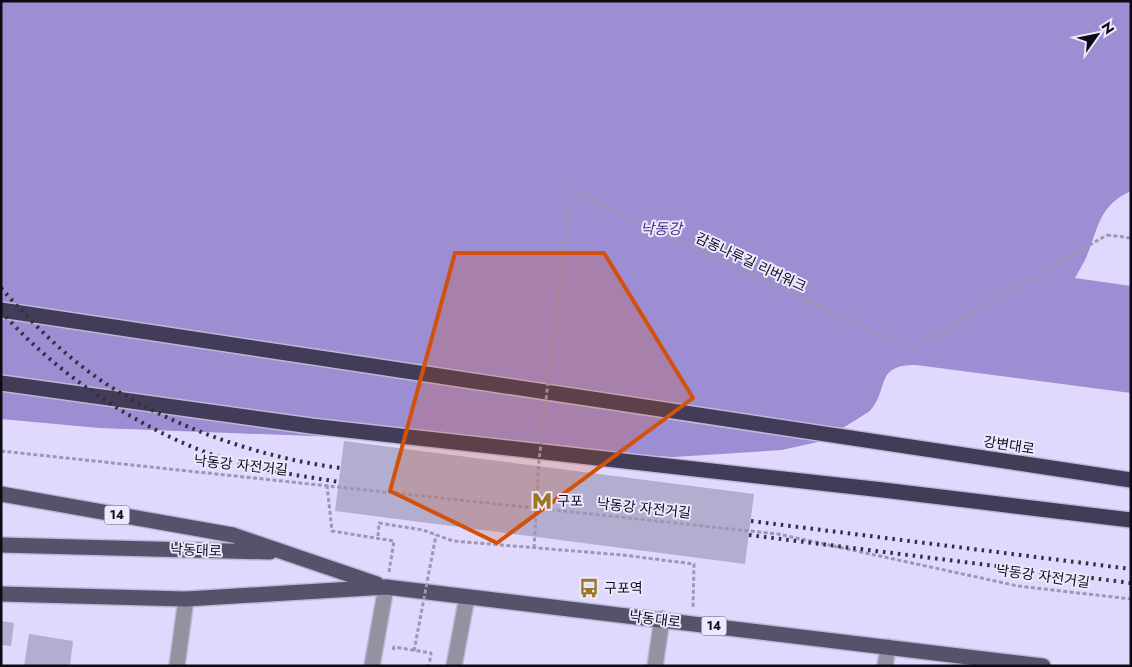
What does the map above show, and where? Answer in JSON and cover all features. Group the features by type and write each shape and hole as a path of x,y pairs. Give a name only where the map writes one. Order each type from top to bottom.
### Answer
{"highway":[{"name":"강변대로","path":"1,310 882,441 1131,480"},
{"path":"1,383 311,426 883,490 1131,520"}],"main road":[{"name":"14","path":"1,494 233,535 386,587"},
{"name":"낙동대로","path":"1,545 277,552 386,587"},
{"name":"낙동대로","path":"1,594 186,598 386,587 1043,666"}],"street":[{"path":"372,666 386,587"},
{"path":"454,666 467,597"},
{"path":"177,666 186,598"},
{"path":"654,666 662,620"},
{"path":"885,666 888,646"}],"path":[{"name":"감동나루길 리버워크","path":"534,548 539,461 570,190 911,349 1107,235 1131,238"},
{"name":"낙동강 자전거길","path":"1,451 778,534 1018,586 1131,599"},
{"path":"327,485 332,531 378,536 394,541 386,587"},
{"path":"378,536 379,523 423,530 453,541 694,564 693,623"},
{"path":"414,651 436,535"},
{"path":"394,647 431,653 429,666"}],"highlighted area":[{"path":"455,253 604,253 693,398 497,543 390,491"}],"water":[{"name":"낙동강","path":"1,1 1131,1 1131,191 1107,209 1075,278 1131,286 1131,393 916,365 903,366 888,373 880,394 870,411 822,441 782,450 674,457 424,445 338,437 99,428 1,419"}],"building":[{"path":"344,441 754,494 745,564 335,511"},
{"path":"1,621 14,623 11,646 1,645"},
{"path":"29,634 73,641 70,666 24,666"}],"railway":[{"path":"1,288 28,318 74,360 90,373 149,409 202,432 256,451 312,464 340,468"},
{"path":"1,311 49,358 77,380 106,401 168,436 200,450 244,465 339,482"},
{"path":"751,521 1131,569"},
{"path":"749,535 1131,583"}],"place":[{"name":"구포","path":"542,501"},
{"name":"구포역","path":"589,588"}]}
